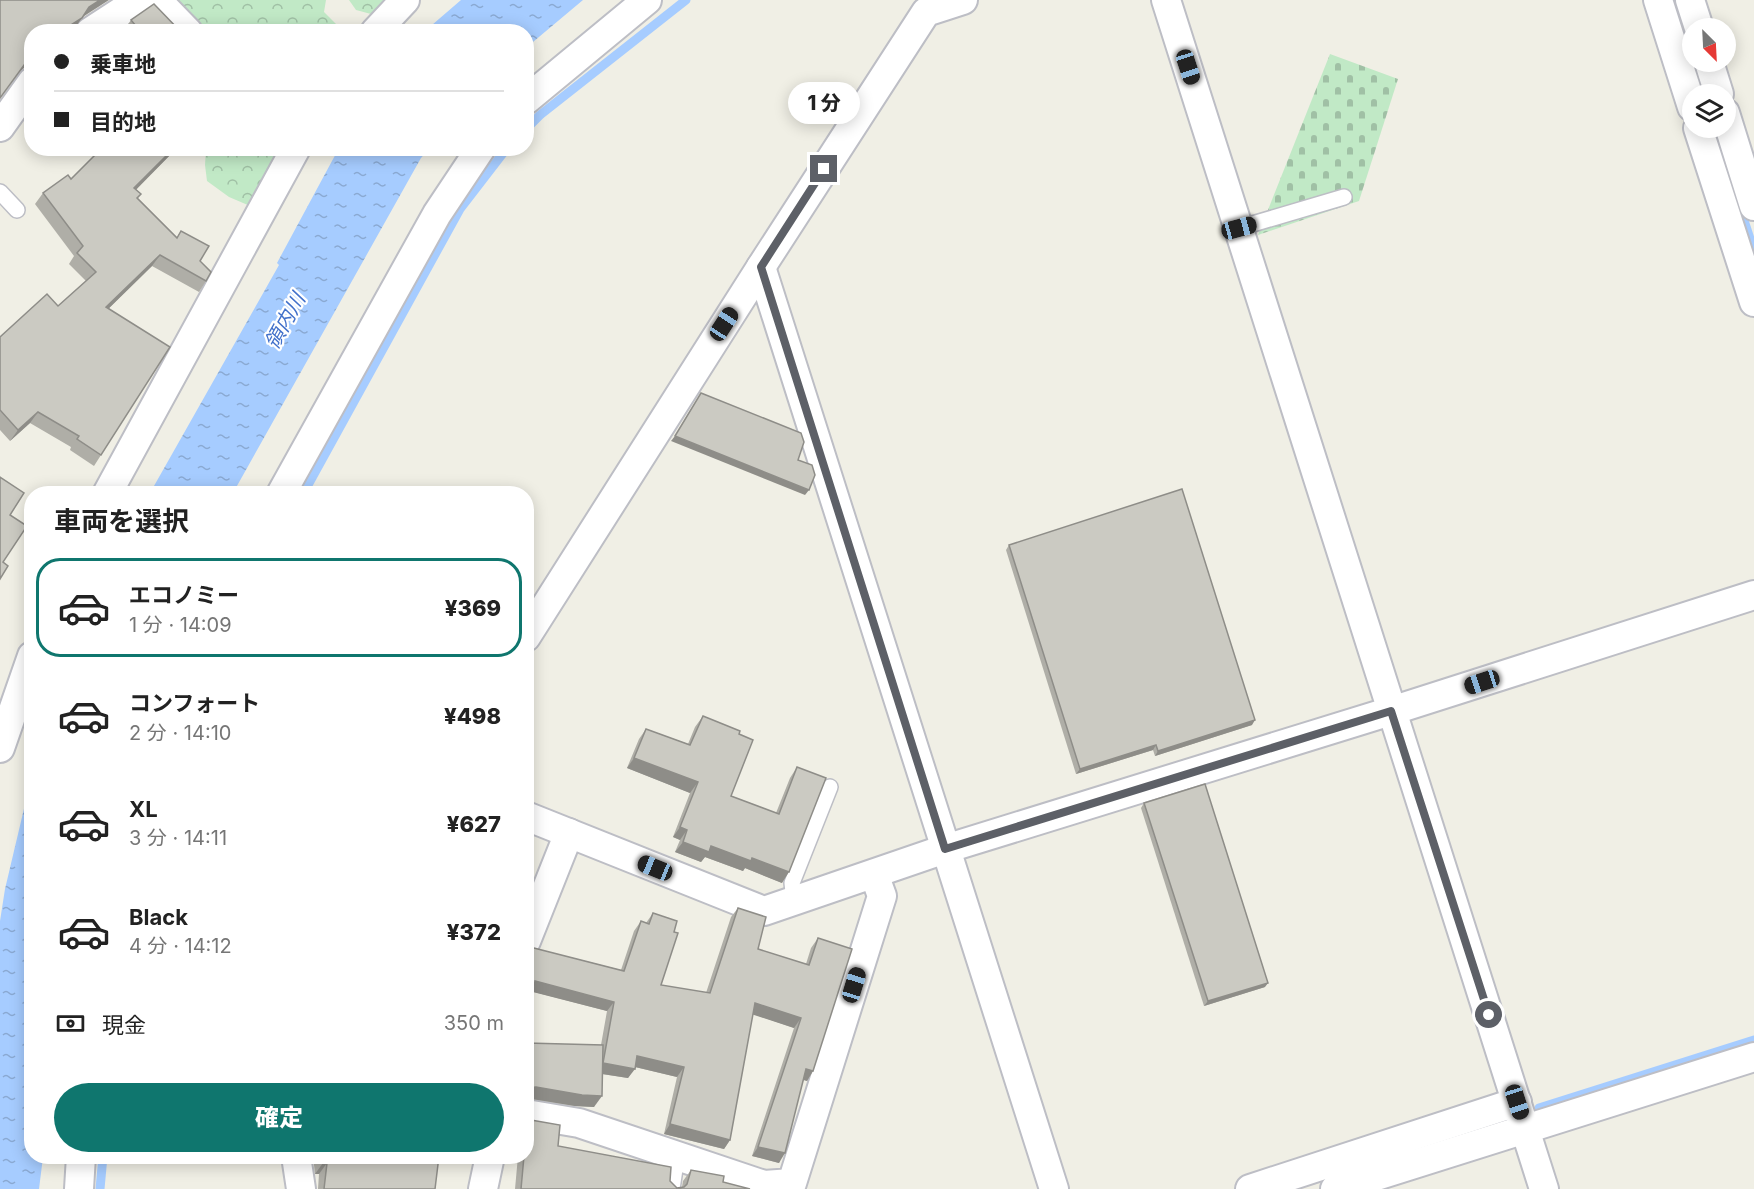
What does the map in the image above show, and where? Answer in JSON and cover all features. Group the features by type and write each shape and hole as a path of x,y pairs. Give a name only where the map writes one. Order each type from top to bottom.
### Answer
{"street":[{"path":"102,24 139,0"},
{"path":"157,0 180,24"},
{"path":"382,24 405,0"},
{"path":"534,93 647,0"},
{"path":"534,624 761,267 918,6 963,0"},
{"path":"1166,0 1544,1189"},
{"path":"1658,0 1685,84"},
{"path":"1690,0 1696,18"},
{"path":"0,128 24,94"},
{"path":"1701,138 1754,302"},
{"path":"1733,138 1754,206"},
{"path":"111,486 292,156"},
{"path":"285,486 437,214 476,156"},
{"path":"761,267 1054,1189"},
{"path":"534,819 764,911 945,849 1391,711 1754,595"},
{"path":"0,748 24,679"},
{"path":"534,921 569,833"},
{"path":"534,1115 579,1123 764,1187 792,1183 882,896 874,874"},
{"path":"1250,1189 1521,1116 1754,1057"},
{"path":"1335,1189 1521,1116"},
{"path":"79,1189 81,1164"},
{"path":"297,1164 301,1189"},
{"path":"483,1189 488,1164"}],"lane":[{"path":"0,192 17,210"},
{"path":"1239,228 1344,197"},
{"path":"794,901 792,883 830,787"},
{"path":"672,1189 677,1156"}],"green space":[{"path":"176,0 326,0 324,12 336,24 194,24 186,18"},
{"path":"349,0 388,0 371,14 356,10"},
{"path":"1330,54 1398,79 1359,201 1258,235"},
{"path":"206,156 284,156 257,209 229,197 207,181"}],"water":[{"path":"461,0 583,0 534,41 534,24 433,24"},
{"name":"領内川","path":"335,156 423,156 237,486 154,486 279,265 277,263"},
{"path":"24,809 24,1164 42,1164 39,1189 0,1189 0,921"}],"building":[{"path":"0,0 100,0 89,7 82,18 73,24 24,24 24,65 0,98"},
{"path":"154,4 173,24 134,24 131,20"},
{"path":"94,156 166,156 134,188 141,194 137,198 177,238 181,231 209,246 200,261 211,272 206,281 160,255 106,307 170,347 101,455 77,439 79,436 38,412 18,430 0,410 0,337 47,294 58,306 96,272 77,253 83,246 43,193 68,175 71,179"},
{"path":"701,393 801,433 804,442 798,460 812,465 815,475 809,490 675,436"},
{"path":"0,477 24,493 10,515 24,524 24,530 3,562 8,566 0,579"},
{"path":"1182,489 1255,720 1158,751 1156,745 1080,769 1009,545"},
{"path":"703,716 740,731 739,734 753,740 731,796 779,814 797,767 826,778 789,872 711,846 709,852 683,842 687,830 680,827 698,782 634,758 646,729 690,745"},
{"path":"1205,784 1268,983 1208,1001 1144,803"},
{"path":"738,908 766,917 758,949 809,965 818,938 852,949 813,1071 806,1069 785,1153 758,1147 801,1018 755,1003 730,1140 670,1124 684,1067 637,1056 635,1069 603,1063 614,1002 535,981 534,987 534,948 624,971 641,921 649,924 653,913 677,921 674,932 678,933 661,985 710,993"},
{"path":"534,1043 603,1045 602,1096 534,1087"},
{"path":"534,1121 560,1125 558,1146 671,1167 670,1181 677,1188 687,1184 691,1170 724,1176 723,1182 750,1189 521,1189 523,1164 534,1164"},
{"path":"327,1164 438,1164 435,1189 324,1189"}],"waterway":[{"path":"534,121 686,0"},
{"path":"1675,0 1682,23"},
{"path":"307,486 460,209 501,156"},
{"path":"1738,202 1754,251"},
{"path":"1539,1108 1754,1040"},
{"path":"100,1189 102,1164"}],"route":[{"path":"824,169 761,267 945,849 1391,711 1489,1015"}]}
